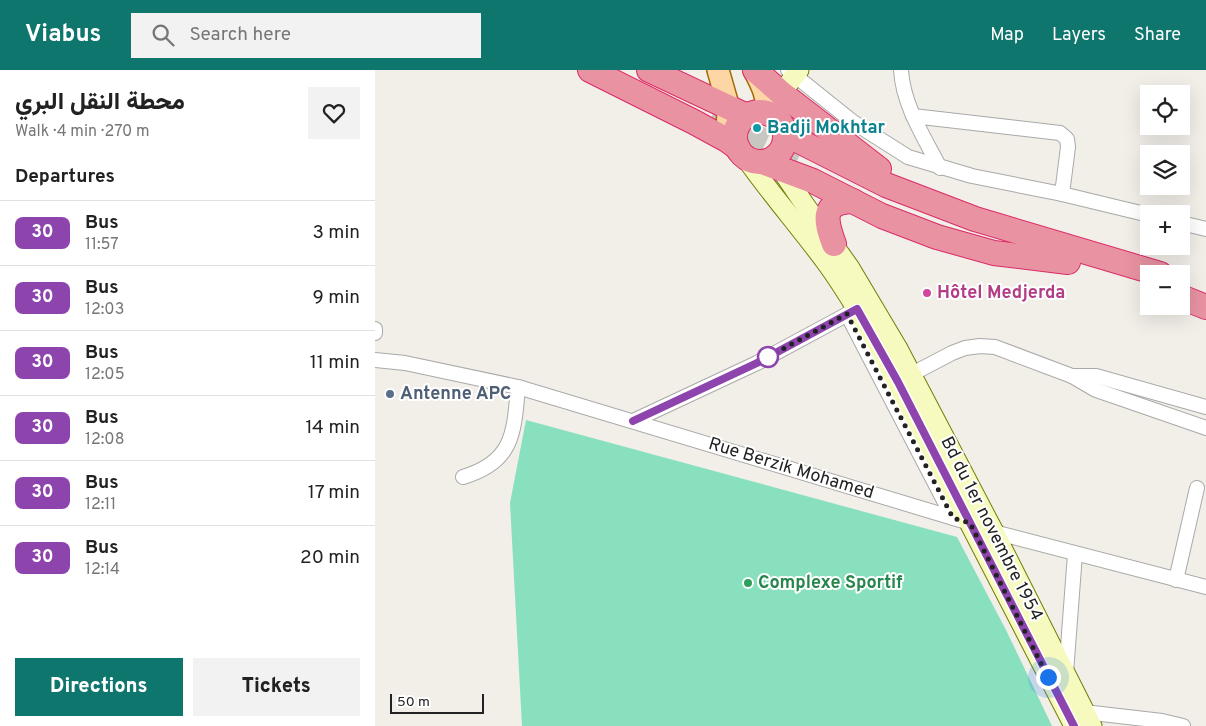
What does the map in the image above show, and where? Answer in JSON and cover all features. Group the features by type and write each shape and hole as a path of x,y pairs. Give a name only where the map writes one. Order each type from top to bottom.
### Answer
{"highway":[{"path":"590,70 754,155 882,216 937,237 994,253 1068,262"},
{"path":"618,70 753,118 784,143 781,151 754,155"},
{"path":"754,70 795,75 868,162 887,175 941,205"},
{"path":"659,71 886,185 975,219 1140,268"},
{"path":"753,118 739,124 735,136 754,155"},
{"path":"809,161 863,190 931,219 1140,283"},
{"path":"834,244 827,216 829,210 837,203 853,201"},
{"path":"1190,285 1206,291"},
{"path":"1190,301 1206,307"}],"main road":[{"path":"718,70 753,118 767,101 764,89 754,70"}],"street":[{"path":"901,70 906,98 913,116 940,168"},
{"path":"753,118 778,106 795,75 853,122 907,157 940,168 1140,213"},
{"path":"913,116 1060,133 1067,139 1068,147 1062,194"},
{"name":"Bd du 1er novembre 1954","path":"754,155 834,244 871,301 912,374 994,532 1065,674 1083,721"},
{"path":"754,155 766,187 826,262 852,312 898,382 961,521 1083,721 1162,721 1183,726"},
{"path":"1190,225 1206,229"},
{"path":"633,421 757,363 852,312"},
{"path":"912,374 965,348 980,346 1002,350 1072,376 1096,390 1206,428"},
{"name":"Rue Berzik Mohamed","path":"375,360 405,363 518,387 994,532 1206,587"},
{"path":"1072,376 1096,376 1206,407"},
{"path":"463,478 479,472 491,464 499,457 508,444 513,428 518,387"},
{"path":"1175,418 1179,400"},
{"path":"1176,580 1197,488"},
{"path":"1065,674 1075,554"}],"green space":[{"name":"Complexe Sportif","path":"526,420 957,537 1006,630 1052,726 522,726 510,503"}],"tunnel":[{"path":"712,116 808,161"}],"bus line":[{"name":"30","path":"633,421 757,363 857,309 898,382 1074,726"}],"place":[{"name":"Badji Mokhtar","path":"757,128"},
{"name":"Hôtel Medjerda","path":"927,293"},
{"name":"Antenne APC","path":"390,394"},
{"name":"Complexe Sportif","path":"748,583"}],"route":[{"path":"768,357 847,314 953,518 970,523 1048,677"}]}
